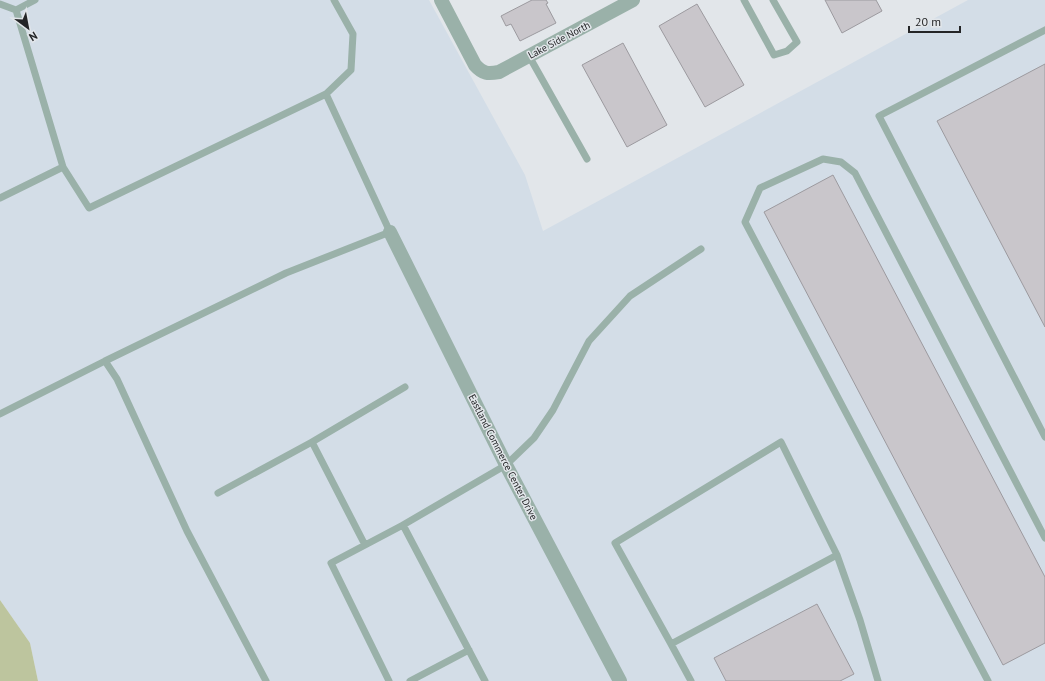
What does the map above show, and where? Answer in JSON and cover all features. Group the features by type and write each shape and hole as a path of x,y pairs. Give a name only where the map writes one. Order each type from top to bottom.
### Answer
{"street":[{"name":"Lake Side North","path":"441,0 475,65 484,73 492,74 499,72 633,0"},
{"name":"Eastland Commerce Center Drive","path":"390,232 506,465 620,681"}],"lane":[{"path":"0,4 16,10 34,0"},
{"path":"16,10 63,167 89,208 326,94 351,70 353,34 334,0"},
{"path":"744,0 774,55 787,51 797,42 773,0"},
{"path":"1045,30 879,116 1045,437"},
{"path":"529,56 586,159"},
{"path":"0,414 286,273 390,232 326,94"},
{"path":"988,681 745,222 760,188 822,159 841,162 855,173 1045,538"},
{"path":"0,198 63,167"},
{"path":"389,681 331,563 403,525 506,465 534,438 553,410 589,341 630,296 701,249"},
{"path":"105,361 117,379 187,531 266,681"},
{"path":"218,493 312,442 405,387"},
{"path":"312,442 365,545"},
{"path":"691,681 616,543 781,442 837,555 860,620 878,681"},
{"path":"403,525 485,681"},
{"path":"671,644 837,555"},
{"path":"410,681 469,650"}],"shaded area":[{"path":"0,0 429,0 525,175 543,231 968,0 1045,0 1045,681 38,681 30,643 0,600"}],"green space":[{"path":"0,600 30,643 38,681 0,681"}],"building":[{"path":"532,0 546,0 548,3 546,4 556,23 520,41 511,24 506,26 501,16"},
{"path":"825,0 876,0 882,11 842,33"},
{"path":"697,4 744,85 705,107 659,26"},
{"path":"623,43 667,125 627,147 582,65"},
{"path":"1045,64 1045,327 937,121"},
{"path":"833,175 1045,577 1045,643 1003,665 764,212"},
{"path":"817,604 854,674 840,681 726,681 714,658"}]}
